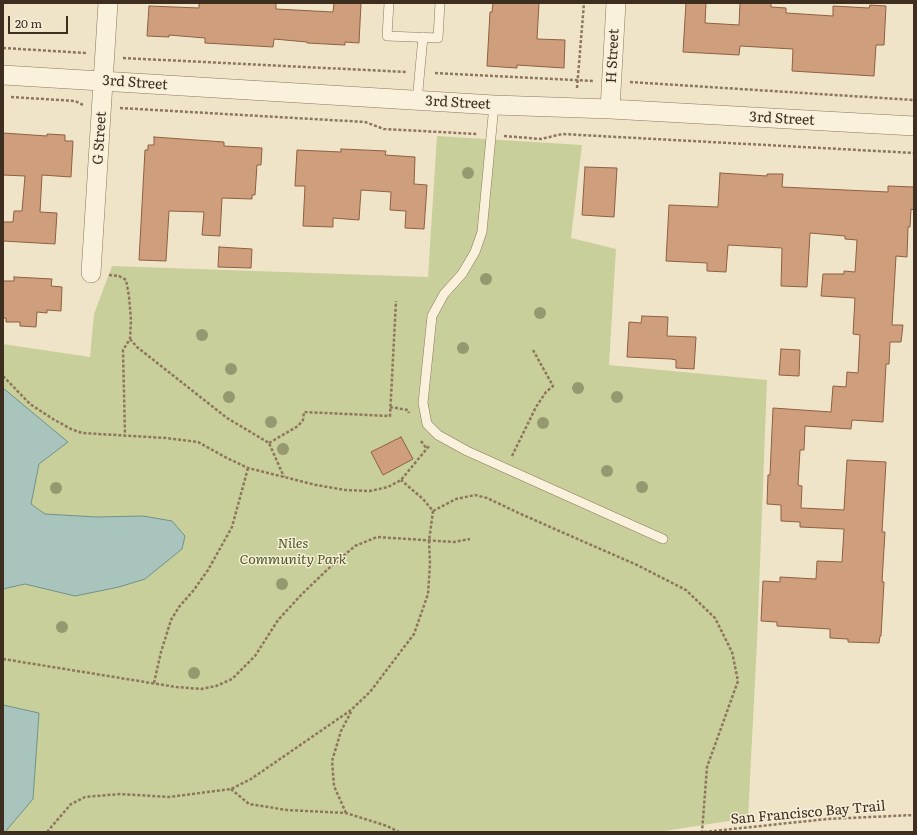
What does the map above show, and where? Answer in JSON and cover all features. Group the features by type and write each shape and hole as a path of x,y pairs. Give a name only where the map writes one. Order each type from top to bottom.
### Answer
{"street":[{"name":"G Street","path":"91,273 108,3"},
{"name":"H Street","path":"610,109 616,3"},
{"name":"3rd Street","path":"3,75 418,101 610,109 914,126"}],"lane":[{"path":"389,3 387,36 438,38 440,3"},
{"path":"418,101 423,37"},
{"path":"494,105 482,232 475,252 462,274 444,294 432,316 424,403 428,424 438,435 506,469 663,539"}],"path":[{"path":"574,134 584,3"},
{"path":"3,48 84,53 105,57 612,81 914,100"},
{"path":"11,97 75,101 82,105 102,107 365,122 384,129 541,139 562,134 574,134 914,153"},
{"path":"91,273 119,276 126,280 131,320 130,340 123,350 125,436"},
{"path":"269,443 298,426 302,420 304,412 390,416 396,301"},
{"path":"130,340 227,418 269,443 284,477"},
{"path":"506,469 536,407 546,392 553,386 532,350"},
{"path":"3,376 30,404 52,419 70,429 82,433 166,438 198,442 248,468 345,490 370,491 388,487 401,480 438,435"},
{"path":"154,683 161,652 171,620 179,607 208,570 232,527 248,468"},
{"path":"47,832 71,804 85,797 120,794 169,796 231,789 251,779 351,710 370,692 414,634 428,594 430,564 429,541 432,511 423,499 401,480"},
{"path":"432,511 456,499 475,494 487,498 637,565 686,590 715,618 732,652 738,681 707,767 703,832"},
{"path":"3,659 201,689 216,686 232,679 255,656 278,620 292,604 328,569 355,546 377,537 411,538 429,541 454,542 470,539"},
{"path":"346,813 334,786 332,761 341,731 351,710"},
{"path":"231,789 249,804 286,810 346,813 386,826 399,832"},
{"name":"San Francisco Bay Trail","path":"703,832 827,820 914,815"}],"green space":[{"name":"Niles Community Park","path":"437,136 582,145 571,238 616,249 609,365 767,380 757,642 748,818 658,832 3,832 3,344 90,357 94,314 112,266 428,277"}],"water":[{"path":"3,388 68,442 39,464 31,504 45,514 97,517 143,516 172,521 185,536 182,549 145,579 119,587 75,596 25,584 3,589"},
{"path":"3,705 39,713 33,799 5,832 3,832"}],"building":[{"path":"199,3 276,3 276,9 333,12 334,3 361,3 359,43 345,42 345,45 307,43 274,39 273,47 205,43 205,38 169,35 169,37 147,36 149,6 199,8"},
{"path":"493,3 539,3 537,39 565,40 564,68 517,65 517,68 487,66 490,12 492,12"},
{"path":"686,3 706,3 705,23 739,25 740,3 771,3 771,7 786,8 786,13 833,16 833,6 869,8 870,5 886,6 884,45 876,45 874,76 792,71 793,49 740,46 739,55 683,52"},
{"path":"3,133 47,136 47,134 65,135 65,141 73,141 71,177 42,175 40,212 57,213 55,244 3,241 3,222 13,222 14,211 22,211 25,176 3,175"},
{"path":"154,137 224,142 224,146 262,148 261,165 257,165 255,195 252,195 252,199 222,198 220,236 202,235 204,212 169,211 166,261 139,260 145,150 148,150 148,145 154,145"},
{"path":"341,149 386,151 385,155 415,157 414,184 427,185 424,229 405,228 406,211 390,210 391,192 361,190 359,220 333,218 333,227 303,226 305,186 295,186 297,150 341,152"},
{"path":"585,167 617,168 614,217 582,215"},
{"path":"720,173 767,176 767,174 783,174 782,187 888,192 888,186 914,187 914,210 911,209 910,227 908,227 907,257 896,256 892,325 903,325 901,342 890,342 889,364 886,364 883,422 852,420 851,429 805,426 804,450 800,450 798,485 802,486 801,508 844,510 847,460 886,462 882,532 885,532 882,582 884,582 881,636 879,643 848,642 848,639 830,638 830,629 777,626 777,622 761,621 763,581 780,582 780,577 816,579 817,561 842,562 844,529 800,527 800,522 781,521 781,505 767,504 768,475 770,475 773,408 831,412 833,386 846,387 847,372 858,373 860,335 853,334 855,298 821,296 823,274 844,274 844,271 855,272 857,240 845,239 845,236 810,233 807,287 781,286 782,248 728,245 726,272 707,271 707,263 666,261 669,205 718,207"},
{"path":"219,247 252,249 251,268 218,267"},
{"path":"14,277 52,279 51,286 62,287 61,311 47,310 47,313 37,312 36,327 20,326 20,322 6,322 6,318 3,318 3,281 14,281"},
{"path":"642,316 668,317 667,336 696,337 694,369 676,368 676,360 671,359 627,357 629,322 641,323"},
{"path":"781,349 800,350 799,376 779,375"},
{"path":"401,437 413,459 383,475 371,452"}]}
